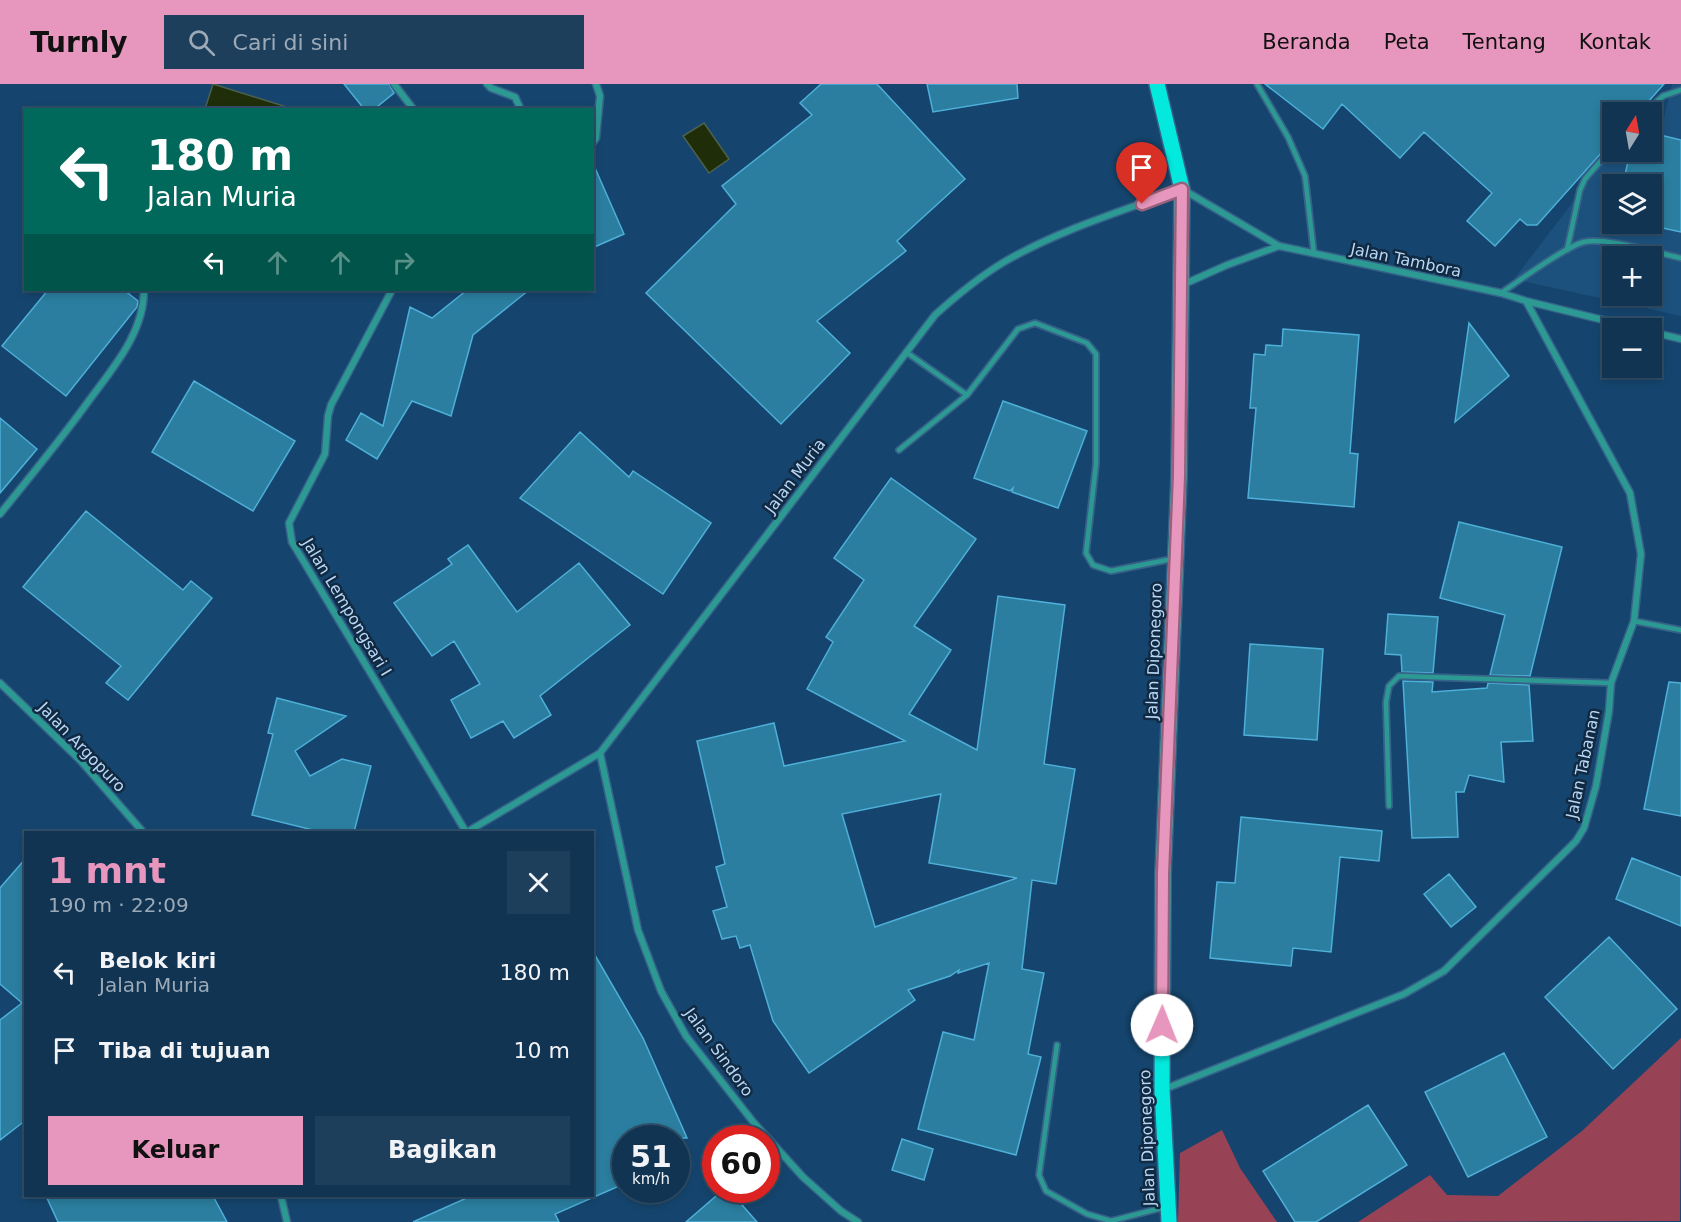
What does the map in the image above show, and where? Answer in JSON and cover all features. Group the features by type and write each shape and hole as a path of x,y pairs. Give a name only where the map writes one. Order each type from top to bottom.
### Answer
{"main road":[{"name":"Jalan Diponegoro","path":"1157,84 1182,189 1179,476 1163,874 1161,1090 1167,1217"}],"street":[{"path":"394,84 412,108"},
{"path":"487,84 491,88 515,97 520,108"},
{"path":"594,141 600,96 596,84"},
{"name":"Jalan Tambora","path":"1182,189 1279,246 1500,293 1602,320"},
{"name":"Jalan Muria","path":"469,831 600,753 934,315 965,288 1004,262 1063,233 1182,189"},
{"path":"1181,285 1279,246"},
{"path":"0,514 49,455 124,353 139,320 144,291"},
{"name":"Jalan Lempongsari I","path":"391,291 332,405 328,416 325,453 289,523 289,532 292,542 466,831"},
{"name":"Jalan Tabanan","path":"1161,1090 1404,994 1444,971 1576,841 1584,828 1596,786 1609,711 1611,683 1634,621 1641,554 1630,493 1526,301"},
{"path":"1662,334 1681,339"},
{"name":"Jalan Argopuro","path":"0,683 80,760 142,831"},
{"name":"Jalan Sindoro","path":"600,753 638,930 661,991 686,1036 754,1123 804,1177 841,1211 858,1222"},
{"path":"281,1197 287,1222"}],"lane":[{"path":"1257,84 1288,137 1305,176 1314,254"},
{"path":"1657,102 1664,96 1681,90"},
{"path":"1568,250 1580,190 1602,160"},
{"path":"1500,293 1583,242 1600,241 1681,258"},
{"path":"899,450 967,395 1018,329 1035,323 1087,343 1096,354 1096,455 1086,553 1093,565 1111,571 1175,558"},
{"path":"906,352 967,395"},
{"path":"1634,621 1681,630"},
{"path":"1389,806 1386,702 1389,686 1399,676 1611,683"},
{"path":"1056,1045 1039,1175 1046,1191 1087,1214 1111,1221 1167,1217"}],"shaded area":[{"path":"213,84 290,108 205,108"},
{"path":"1672,84 1681,84 1681,316 1636,306 1662,306 1662,246 1602,246 1602,298 1514,279 1604,162 1662,162 1662,126"},
{"path":"704,123 729,159 709,173 683,136"},
{"path":"1681,1038 1680,1221 1358,1222 1430,1175 1447,1195 1498,1196 1582,1131"},
{"path":"1222,1130 1240,1168 1277,1222 1178,1222 1180,1153"}],"building":[{"path":"344,84 389,84 394,93 375,108 363,108"},
{"path":"821,84 877,84 965,179 897,241 906,251 817,321 850,353 781,424 646,293 736,204 722,186 812,115 800,103"},
{"path":"927,84 1017,84 1018,98 933,112"},
{"path":"1265,84 1664,84 1648,102 1602,102 1602,152 1537,225 1527,225 1520,219 1495,246 1467,221 1492,193 1424,132 1400,158 1342,104 1323,129"},
{"path":"1662,135 1681,140 1681,232 1662,228 1662,174 1625,174 1628,162 1662,162"},
{"path":"594,166 624,234 594,247"},
{"path":"47,291 125,291 138,301 137,307 66,396 2,346"},
{"path":"466,291 528,291 473,335 451,416 412,401 377,459 346,440 361,413 383,426 410,307 432,318"},
{"path":"1469,323 1509,376 1455,422"},
{"path":"1283,329 1359,335 1350,453 1358,454 1354,507 1248,498 1256,408 1250,408 1254,354 1265,355 1266,345 1282,346"},
{"path":"194,381 295,441 253,511 152,452"},
{"path":"1003,401 1087,431 1058,508 1012,492 1013,488 1010,491 974,478"},
{"path":"0,418 37,449 0,493"},
{"path":"580,432 629,477 633,471 711,523 663,594 520,498"},
{"path":"891,478 976,539 914,626 951,650 909,714 977,750 998,596 1065,605 1044,764 1075,769 1056,884 1032,880 1022,969 1044,973 1028,1054 1041,1057 1016,1155 918,1129 943,1032 974,1040 989,963 958,973 959,970 950,976 908,990 915,1000 809,1073 773,1021 750,945 740,948 736,936 722,939 713,911 727,907 716,867 725,864 697,741 774,723 784,766 905,741 807,689 833,642 826,637 864,580 834,558","holes":["941,794 929,863 1017,878 875,927 842,814"]},
{"path":"86,511 183,590 191,581 212,598 128,700 106,683 121,666 23,587"},
{"path":"1459,522 1562,547 1530,676 1490,675 1505,615 1440,598"},
{"path":"468,545 517,612 579,563 630,625 540,696 551,715 514,738 503,721 471,738 451,700 480,684 454,641 432,656 394,603 452,564 448,559"},
{"path":"1388,614 1438,617 1433,673 1402,672 1401,655 1385,654"},
{"path":"1250,644 1323,649 1317,740 1244,735"},
{"path":"1403,681 1433,682 1432,692 1487,688 1488,683 1529,685 1533,741 1501,742 1504,782 1469,775 1464,792 1456,792 1458,837 1412,838"},
{"path":"1669,682 1681,683 1681,816 1644,809"},
{"path":"277,698 346,716 295,751 310,776 342,759 371,766 354,831 317,831 252,815 273,734 268,733"},
{"path":"1241,817 1382,831 1379,861 1340,857 1331,952 1293,948 1291,966 1210,958 1217,882 1235,883"},
{"path":"1632,858 1681,877 1681,926 1616,899"},
{"path":"24,860 24,1122 0,1140 0,1020 22,1003 0,984 0,888"},
{"path":"1449,874 1476,907 1451,927 1424,894"},
{"path":"1609,937 1677,1009 1613,1069 1545,997"},
{"path":"594,953 643,1038 681,1125 612,1125 612,1189 594,1197"},
{"path":"1504,1053 1547,1137 1468,1177 1425,1092"},
{"path":"1368,1105 1407,1165 1316,1222 1295,1222 1263,1171"},
{"path":"902,1139 933,1149 924,1180 892,1170"},
{"path":"46,1197 214,1197 227,1222 58,1222"},
{"path":"469,1197 594,1197 555,1214 559,1222 413,1222"},
{"path":"708,1203 740,1203 757,1222 686,1222"}],"route":[{"path":"1142,204 1182,189 1179,476 1163,874 1162,1025"}]}
